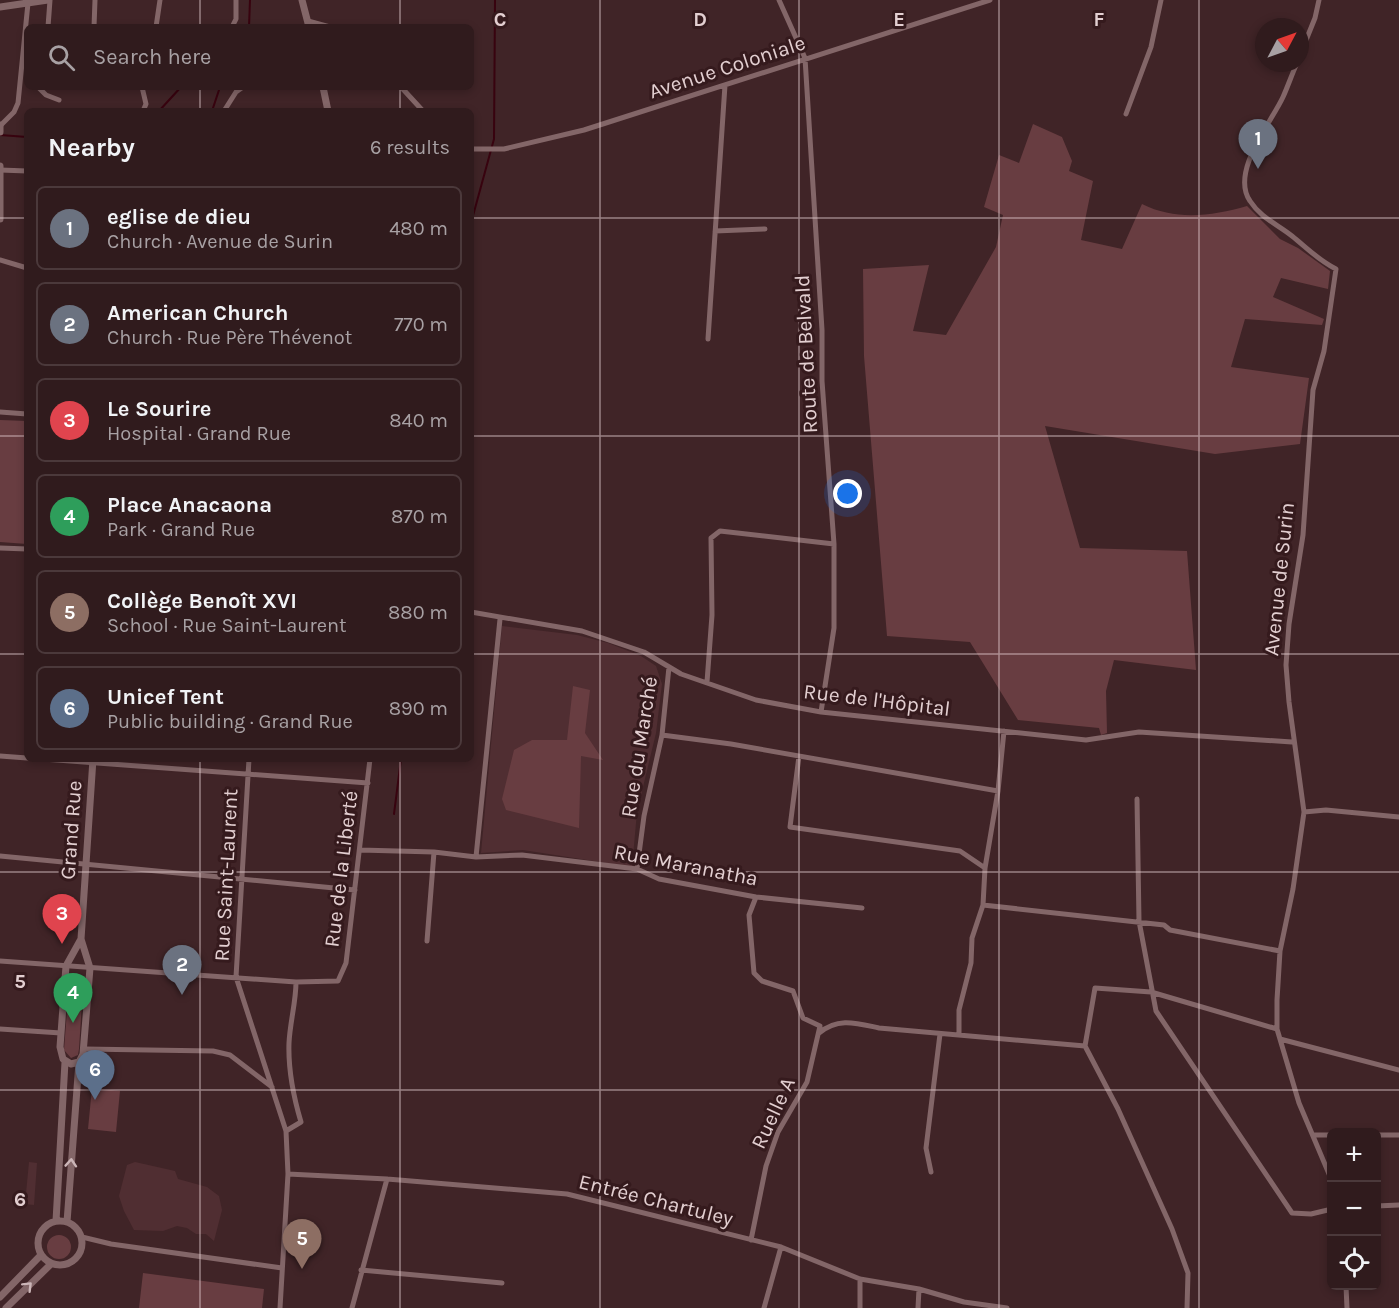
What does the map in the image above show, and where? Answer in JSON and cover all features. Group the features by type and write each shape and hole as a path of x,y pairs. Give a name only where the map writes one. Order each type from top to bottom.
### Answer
{"street":[{"path":"0,7 49,0 48,24"},
{"path":"94,24 95,0"},
{"path":"156,24 160,0"},
{"path":"234,24 236,20 236,0"},
{"path":"302,0 308,24"},
{"name":"Route de Belvald","path":"779,0 805,58 822,330 822,381 834,544 834,628 821,712"},
{"name":"Avenue Coloniale","path":"474,149 504,149 584,130 990,0"},
{"path":"1126,114 1151,47 1161,0"},
{"path":"1309,34 1316,18 1319,0"},
{"path":"26,24 28,3"},
{"path":"0,132 0,125 14,112 18,103 24,43"},
{"name":"Avenue de Surin","path":"1293,72 1282,99 1262,131 1244,182 1249,200 1265,218 1293,236 1319,261 1336,269 1324,351 1313,390 1303,535 1289,624 1286,665 1292,742 1304,812 1293,889 1280,951 1277,1029 1299,1102 1327,1170"},
{"path":"708,339 724,85"},
{"path":"42,90 46,95 59,100"},
{"path":"143,90 146,104 144,108"},
{"path":"226,108 239,90"},
{"path":"324,90 327,108"},
{"path":"404,90 420,108"},
{"path":"0,219 1,168 24,171"},
{"path":"715,231 765,230"},
{"path":"0,260 24,267"},
{"path":"0,412 24,414"},
{"path":"707,682 712,615 711,538 720,531 834,544"},
{"path":"0,548 24,549"},
{"name":"Rue de l'Hôpital","path":"474,613 500,619 582,631 644,652 681,674 756,700 821,712 1086,740 1139,732 1292,742"},
{"path":"476,857 500,619"},
{"name":"Rue du Marché","path":"637,869 644,816 662,735 669,667"},
{"path":"959,1034 959,1010 971,963 972,938 983,905 985,868 998,791 1004,731"},
{"path":"662,735 799,756 998,791"},
{"path":"0,756 24,758"},
{"path":"799,756 790,827 960,851 985,868"},
{"name":"Grand Rue","path":"67,1222 79,1062 84,1049 90,968 81,939 93,762"},
{"path":"106,762 368,783"},
{"name":"Rue Saint-Laurent","path":"249,762 236,976 286,1131 288,1174 280,1308"},
{"name":"Rue de la Liberté","path":"296,981 338,981 346,963 370,762"},
{"path":"1137,799 1139,921 1156,1011 1292,1213 1311,1214 1327,1210"},
{"path":"1304,812 1336,811 1399,817"},
{"name":"Rue Maranatha","path":"360,850 434,852 476,857 522,855 637,869 659,879 756,897 862,908"},
{"path":"427,941 434,852"},
{"path":"0,856 355,890"},
{"path":"756,897 749,915 754,973 762,981 793,991 803,1018 820,1026 819,1034"},
{"path":"983,905 1139,921 1164,925 1170,930 1280,951"},
{"name":"Grand Rue","path":"56,1221 65,1062 61,1053 61,1033 66,966 81,939"},
{"path":"0,961 296,981 296,1006 289,1041 290,1083 301,1122 286,1131"},
{"path":"1187,1308 1188,1273 1172,1229 1118,1110 1085,1046 1095,988 1151,992 1277,1029"},
{"path":"819,1034 830,1024 851,1022 940,1034 1085,1046"},
{"path":"0,1029 61,1033"},
{"name":"Ruelle A","path":"751,1240 766,1166 778,1132 807,1082 819,1034"},
{"path":"931,1172 926,1148 940,1034"},
{"path":"1280,1039 1399,1070"},
{"path":"84,1049 213,1051 230,1055 272,1088"},
{"path":"65,1062 73,1064 79,1062"},
{"path":"1312,1136 1327,1136"},
{"path":"1381,1136 1399,1136"},
{"name":"Entrée Chartuley","path":"288,1174 387,1179 567,1194 781,1247 860,1279 919,1289 964,1302 1006,1308"},
{"path":"352,1308 387,1179"},
{"path":"1381,1206 1399,1205"},
{"path":"67,1222 74,1225 82,1237 80,1254 75,1260 59,1266 51,1264 41,1255 39,1234 49,1223 67,1222"},
{"path":"82,1237 111,1244 282,1268"},
{"path":"764,1308 781,1247"},
{"path":"0,1297 41,1255"},
{"path":"6,1308 51,1264"},
{"path":"361,1270 502,1283"},
{"path":"860,1279 860,1308"},
{"path":"918,1308 919,1289"},
{"path":"1346,1290 1347,1308"}],"shaded area":[{"path":"1033,124 1062,137 1072,161 1069,171 1093,181 1081,240 1122,249 1142,204 1181,215 1207,214 1247,206 1280,239 1298,248 1330,271 1328,289 1281,278 1273,297 1324,319 1322,325 1245,319 1231,367 1309,378 1300,444 1215,454 1045,426 1080,548 1187,551 1196,670 1114,660 1106,691 1107,733 1101,735 1099,728 1018,720 970,642 887,636 864,356 863,269 929,265 913,331 946,335 996,247 1003,215 984,207 999,155 1019,163"},
{"path":"0,420 24,421 24,544 0,542"},
{"path":"502,626 577,635 608,643 641,656 656,666 662,684 656,733 637,812 632,867 523,850 481,853"},
{"path":"573,686 590,690 585,733 603,760 581,756 579,828 506,810 502,799 514,750 532,740 567,740"},
{"path":"73,981 83,987 78,1055 71,1058 64,1050 69,985"},
{"path":"92,1088 120,1091 116,1132 88,1129"},
{"path":"29,1162 37,1163 34,1205 25,1204"},
{"path":"135,1162 175,1171 178,1179 207,1187 219,1196 222,1210 214,1241 206,1234 196,1234 187,1228 177,1226 163,1231 134,1230 119,1196 127,1165"},
{"path":"59,1235 67,1239 71,1247 67,1255 59,1259 51,1255 47,1247 51,1239"},
{"path":"143,1273 264,1289 262,1308 139,1308"}],"waterway":[{"path":"249,24 250,0"},
{"path":"474,212 494,139 495,0"},
{"path":"162,108 178,90"},
{"path":"213,108 219,90"},
{"path":"0,135 24,137"},
{"path":"394,814 401,762"}],"place":[{"name":"eglise de dieu","path":"1258,169"},
{"name":"Le Sourire","path":"62,944"},
{"name":"American Church","path":"182,995"},
{"name":"Place Anacaona","path":"73,1023"},
{"name":"Unicef Tent","path":"95,1100"},
{"name":"Collège Benoît XVI","path":"302,1269"}]}
